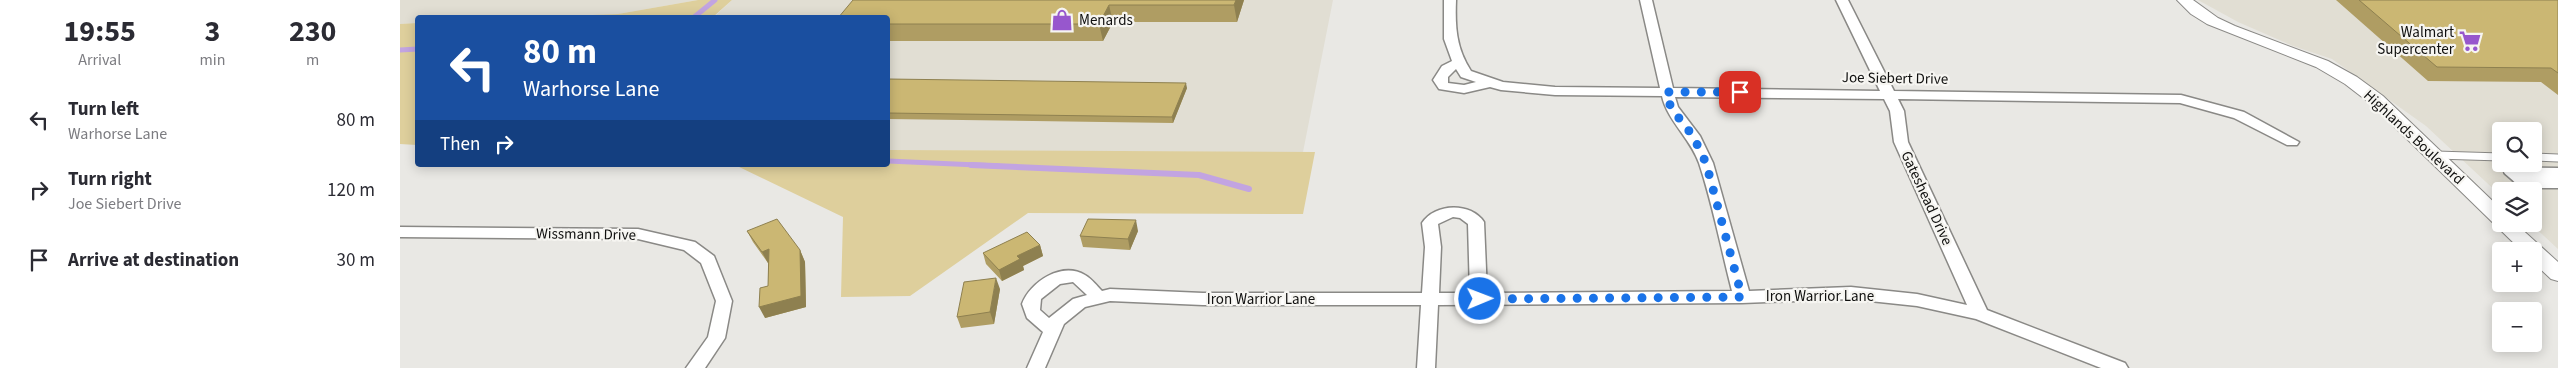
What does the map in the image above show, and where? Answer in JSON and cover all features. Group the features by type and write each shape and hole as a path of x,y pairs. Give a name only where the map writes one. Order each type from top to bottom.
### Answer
{"street":[{"path":"1450,0 1449,37 1453,54 1458,62"},
{"path":"1646,0 1671,108 1693,136 1706,163 1742,297"},
{"name":"Gateshead Drive","path":"1842,0 1897,111 1901,142 1980,314"},
{"name":"Highlands Boulevard","path":"2184,0 2190,7 2220,24 2324,65 2354,82 2376,100 2492,211"},
{"name":"Joe Siebert Drive","path":"1489,83 1464,89 1444,86 1440,80 1442,74 1452,64 1458,62 1466,74 1489,83 1528,90 2180,99 2239,115 2292,142"},
{"path":"1426,368 1433,247 1430,223 1434,218 1448,212 1466,214 1476,222 1480,299"},
{"name":"Wissmann Drive","path":"400,232 638,234 689,246 708,260 724,301 716,338 695,368"},
{"path":"2513,232 2558,274"},
{"path":"1036,368 1057,320 1068,310 1096,297 1078,278 1065,276 1049,282 1038,292 1031,303 1032,312 1052,330"},
{"name":"Iron Warrior Lane","path":"1096,297 1110,295 1204,299 1480,299 1742,297 1851,293 1917,300 1980,314 2120,368"}],"lane":[{"path":"2434,155 2492,156"},
{"path":"2542,157 2558,158"},
{"path":"2520,182 2508,172 2558,172"},
{"path":"2515,177 2558,177"},
{"path":"2542,184 2558,184"}],"shaded area":[{"path":"400,0 698,0 618,14 415,15 415,23 400,24"},
{"path":"698,0 732,0 715,15 592,15 618,14"},
{"path":"732,0 1333,0 1303,152 890,150 890,15 716,15"},
{"path":"2198,0 2558,0 2558,249 2540,232 2542,232 2542,182 2492,182 2492,188 2426,126 2332,59 2293,46 2238,22"},
{"path":"415,23 415,145 400,144 400,24"},
{"path":"890,150 1315,152 1303,214 1028,213 910,296 841,297 843,217 739,167 890,167"}],"building":[{"path":"853,0 1236,0 1234,5 1109,5 1099,24 890,24 890,15 840,15"},
{"name":"Walmart Supercenter","path":"2359,0 2558,0 2558,73 2551,68 2437,67"},
{"path":"890,79 1186,83 1172,117 890,113"},
{"path":"777,219 800,250 801,296 759,307 760,288 768,286 769,249 762,252 747,231"},
{"path":"1088,219 1136,220 1128,239 1080,236"},
{"path":"1027,232 1040,245 1017,256 1020,259 999,270 983,253"},
{"path":"996,278 990,312 957,317 964,282"}],"waterway":[{"path":"697,15 715,0"},
{"path":"400,50 415,49"},
{"path":"890,161 999,166"},
{"path":"971,165 1199,175 1249,189"}],"place":[{"name":"Menards","path":"1062,20"},
{"name":"Walmart Supercenter","path":"2470,41"}],"route":[{"path":"1480,299 1742,297 1706,163 1693,136 1671,108 1666,92 1740,92"}]}
